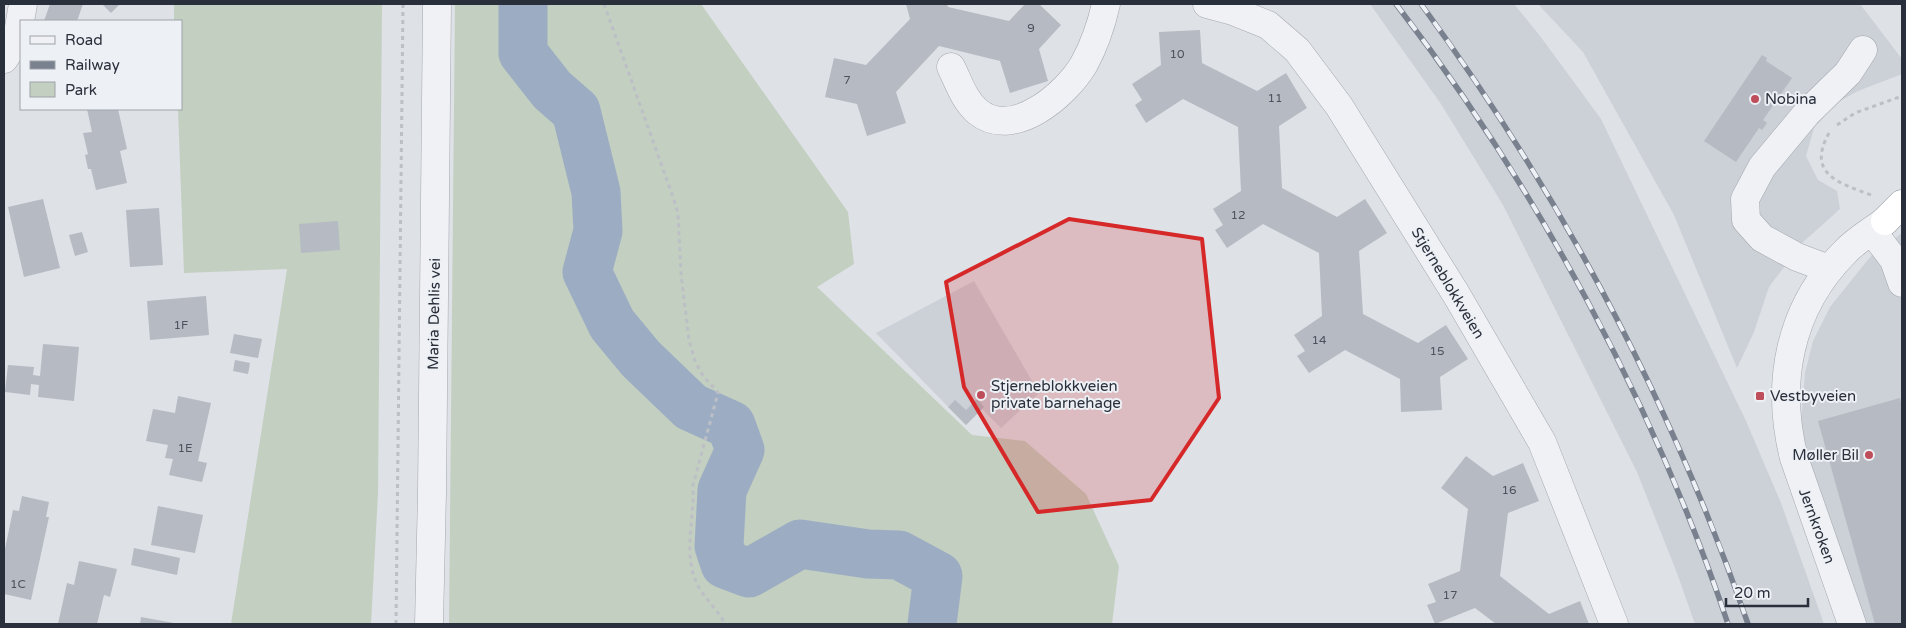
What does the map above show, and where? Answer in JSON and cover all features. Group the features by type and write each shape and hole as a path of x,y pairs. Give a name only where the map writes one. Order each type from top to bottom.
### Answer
{"street":[{"path":"20,20 23,4"},
{"name":"Maria Dehlis vei","path":"430,624 437,4"},
{"path":"951,67 966,100 979,113 1002,122 1025,117 1056,98 1082,66 1101,29 1106,4"},
{"name":"Stjerneblokkveien","path":"1207,4 1233,11 1268,25 1297,50 1339,106 1456,294 1542,442 1614,624"},
{"path":"4,59 17,39 20,22"},
{"path":"1829,270 1797,257 1762,238 1746,220 1745,198 1762,167 1807,113 1848,73 1862,50"},
{"path":"1888,214 1900,267"},
{"name":"Jernkroken","path":"1852,624 1802,485 1787,431 1786,381 1789,359 1796,333 1805,308 1817,285 1846,250 1888,214"}],"path":[{"path":"396,624 403,4"},
{"path":"604,4 678,214 685,311 689,340 695,362 702,374 718,393 693,485 694,498 690,552 698,585 720,613 725,624"},
{"path":"1888,214 1834,180 1822,164 1820,156 1823,144 1830,132 1855,113 1902,96"}],"highlighted area":[{"path":"1069,219 1202,239 1219,398 1151,500 1038,512 964,387 946,282"}],"shaded area":[{"path":"1370,4 1514,4 1601,119 1746,421 1781,503 1824,624 1695,624 1637,472 1503,205 1441,104"},
{"path":"1538,4 1860,4 1902,59 1902,74 1858,91 1836,103 1814,128 1806,156 1818,180 1837,191 1840,209 1802,243 1769,287 1754,332 1737,368 1674,215 1583,52"},
{"path":"1902,233 1902,624 1860,624 1806,454 1801,422 1805,373 1813,341 1830,307 1871,256"},
{"path":"974,281 1039,393 1001,428 982,409 966,425 876,333"}],"green space":[{"path":"174,4 382,4 378,493 371,624 231,624 287,269 184,273 178,110 182,110 182,20 174,20"},
{"path":"455,4 701,4 848,212 854,264 817,287 972,435 1025,441 1086,494 1119,566 1112,624 449,624"}],"building":[{"path":"50,4 83,4 77,20 44,20"},
{"path":"102,4 120,4 111,13"},
{"path":"906,4 947,4 948,7 1009,21 1025,4 1039,4 1061,25 1039,49 1048,81 1010,93 1000,61 939,46 896,92 906,123 867,136 857,104 825,97 834,58 866,65 910,19"},
{"path":"1200,30 1202,63 1257,91 1286,73 1307,108 1279,126 1282,188 1337,217 1365,199 1387,233 1359,251 1363,314 1418,343 1446,325 1468,359 1440,377 1442,410 1401,412 1400,379 1345,350 1309,373 1297,356 1305,351 1294,335 1322,316 1319,253 1263,224 1227,248 1215,230 1223,225 1213,209 1241,191 1238,127 1183,99 1146,123 1135,105 1142,100 1132,84 1161,65 1159,32"},
{"name":"Nobina","path":"1762,55 1767,58 1766,61 1792,78 1763,120 1767,123 1762,130 1759,128 1736,162 1704,141"},
{"path":"87,110 118,110 127,149 120,151 127,183 96,190 91,169 88,169 85,155 88,154 83,133 92,132"},
{"path":"43,199 60,268 24,277 8,207"},
{"path":"159,208 163,265 130,267 126,210"},
{"path":"338,221 340,250 301,253 299,224"},
{"path":"82,232 88,252 75,256 69,235"},
{"path":"206,296 209,335 150,340 147,301"},
{"path":"234,334 262,339 258,358 230,353"},
{"path":"43,344 79,347 74,401 38,397 39,385 31,384 30,395 5,392 8,365 34,367 33,375 40,376"},
{"path":"235,360 250,363 248,374 233,371"},
{"path":"178,396 211,403 198,461 207,463 202,482 169,475 173,459 165,458 168,445 146,441 153,409 175,413"},
{"path":"1900,398 1902,408 1902,624 1875,624 1818,421"},
{"path":"977,399 984,407 966,425 948,407 955,400 966,410"},
{"path":"1466,456 1493,476 1523,463 1539,501 1508,513 1500,576 1549,614 1580,601 1589,624 1496,624 1475,608 1435,624 1427,605 1436,602 1428,584 1460,571 1468,509 1441,488"},
{"path":"22,496 49,502 46,517 49,517 31,600 4,594 4,554 13,510 19,511"},
{"path":"158,506 203,515 195,553 151,545"},
{"path":"134,548 180,558 177,575 131,565"},
{"path":"79,561 117,569 110,597 104,595 97,624 58,624 67,583 74,585"},
{"path":"141,617 174,623 174,624 140,624"}],"waterway":[{"path":"523,4 523,53 552,90 576,111 596,192 598,231 587,272 612,324 641,359 691,407 731,425 740,450 722,490 719,546 725,564 749,573 800,544 868,554 899,555 938,576 932,624"}],"railway":[{"path":"1396,4 1497,147 1587,300 1628,380 1665,461 1699,542 1728,624"},
{"path":"1421,4 1472,76 1520,150 1608,302 1684,460 1718,541 1748,624"}],"place":[{"name":"Nobina","path":"1755,99"},
{"name":"Stjerneblokkveien private barnehage","path":"981,395"},
{"name":"Vestbyveien","path":"1760,396"},
{"name":"Møller Bil","path":"1869,455"}]}
